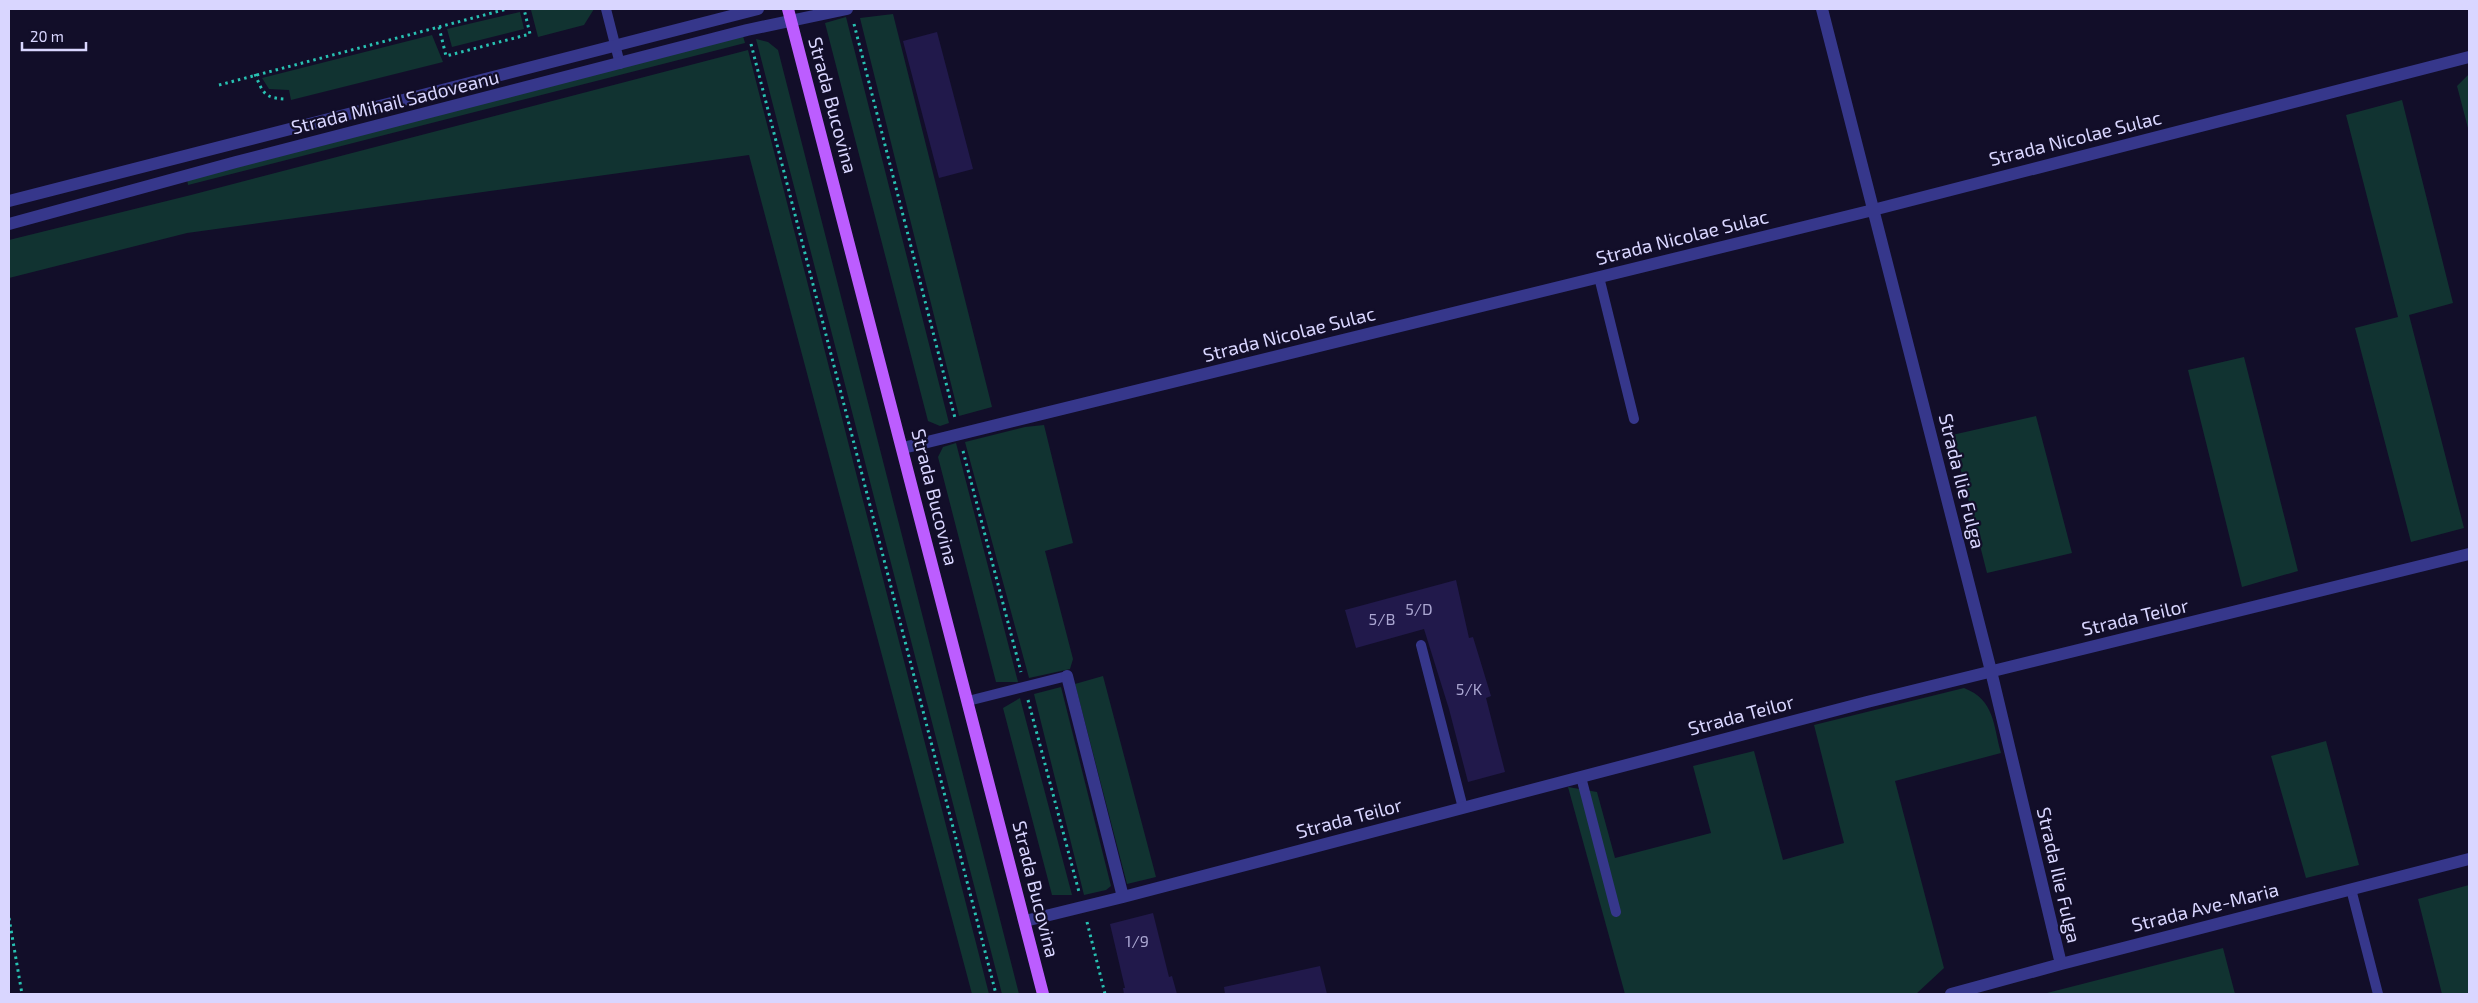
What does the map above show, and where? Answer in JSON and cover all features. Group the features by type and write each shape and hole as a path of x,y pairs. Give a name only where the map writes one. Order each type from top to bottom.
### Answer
{"main road":[{"name":"Strada Bucovina","path":"790,14 1043,994"}],"street":[{"name":"Strada Mihail Sadoveanu","path":"9,200 758,9"},
{"name":"Strada Ilie Fulga","path":"1822,9 1991,671 2060,964"},
{"name":"Strada Mihail Sadoveanu","path":"9,224 236,162 620,64 790,14 850,14"},
{"name":"Strada Nicolae Sulac","path":"903,448 1873,210 2469,57"},
{"name":"Strada Teilor","path":"1025,921 1991,671 2469,554"},
{"path":"1067,676 1123,897"},
{"name":"Strada Ave-Maria","path":"1951,994 2060,964 2469,859"}],"lane":[{"path":"606,9 620,64"},
{"path":"1599,277 1634,419"},
{"path":"1422,645 1462,808"},
{"path":"968,701 1067,676"},
{"path":"1581,777 1616,912"},
{"path":"2351,889 2378,994"}],"path":[{"path":"219,85 507,9"},
{"path":"438,27 446,56 530,34 524,9"},
{"path":"850,14 1105,994"},
{"path":"750,40 996,994"},
{"path":"256,74 263,92 271,98 285,99"},
{"path":"9,918 22,994"}],"green space":[{"path":"594,9 584,25 538,37 531,10"},
{"path":"520,12 524,29 452,47 447,29"},
{"path":"893,14 992,407 959,416 860,18"},
{"path":"846,17 949,423 940,426 928,421 825,23"},
{"path":"432,35 443,62 291,100 289,90 269,89 262,78"},
{"path":"743,36 745,43 188,185 187,178"},
{"path":"756,39 768,42 778,50 1019,994 1002,994"},
{"path":"748,50 989,994 972,994 749,155 187,233 9,278 9,240 191,195"},
{"path":"2469,74 2469,132 2457,86"},
{"path":"2402,100 2453,303 2409,315 2464,528 2411,542 2355,328 2398,317 2346,115"},
{"path":"2244,357 2298,571 2242,587 2188,370"},
{"path":"2036,416 2072,553 1987,573 1952,435"},
{"path":"1044,425 1073,543 1045,551 1073,659 1070,669 1029,678 965,442 1025,427"},
{"path":"956,443 1018,682 996,682 938,457 943,447"},
{"path":"1103,676 1156,877 1127,884 1075,684"},
{"path":"1061,687 1111,886 1106,890 1084,895 1034,694"},
{"path":"1964,688 1982,699 1987,706 1994,723 2001,753 1895,781 1944,968 1916,994 1625,994 1568,787 1597,792 1615,858 1711,833 1693,766 1754,751 1783,860 1844,843 1814,725"},
{"path":"1020,698 1072,895 1052,895 1003,708"},
{"path":"2326,741 2359,865 2306,878 2271,756"},
{"path":"2469,885 2469,994 2442,994 2418,899"},
{"path":"2223,948 2235,994 2043,994"}],"building":[{"path":"937,32 973,169 939,178 903,41"},
{"path":"1456,580 1469,638 1473,637 1491,696 1486,698 1505,772 1468,782 1449,709 1424,629 1356,648 1345,610"},
{"path":"1153,913 1169,977 1172,976 1177,994 1124,994 1123,988 1125,988 1110,924"},
{"path":"1320,966 1327,994 1225,994 1224,987"}]}
